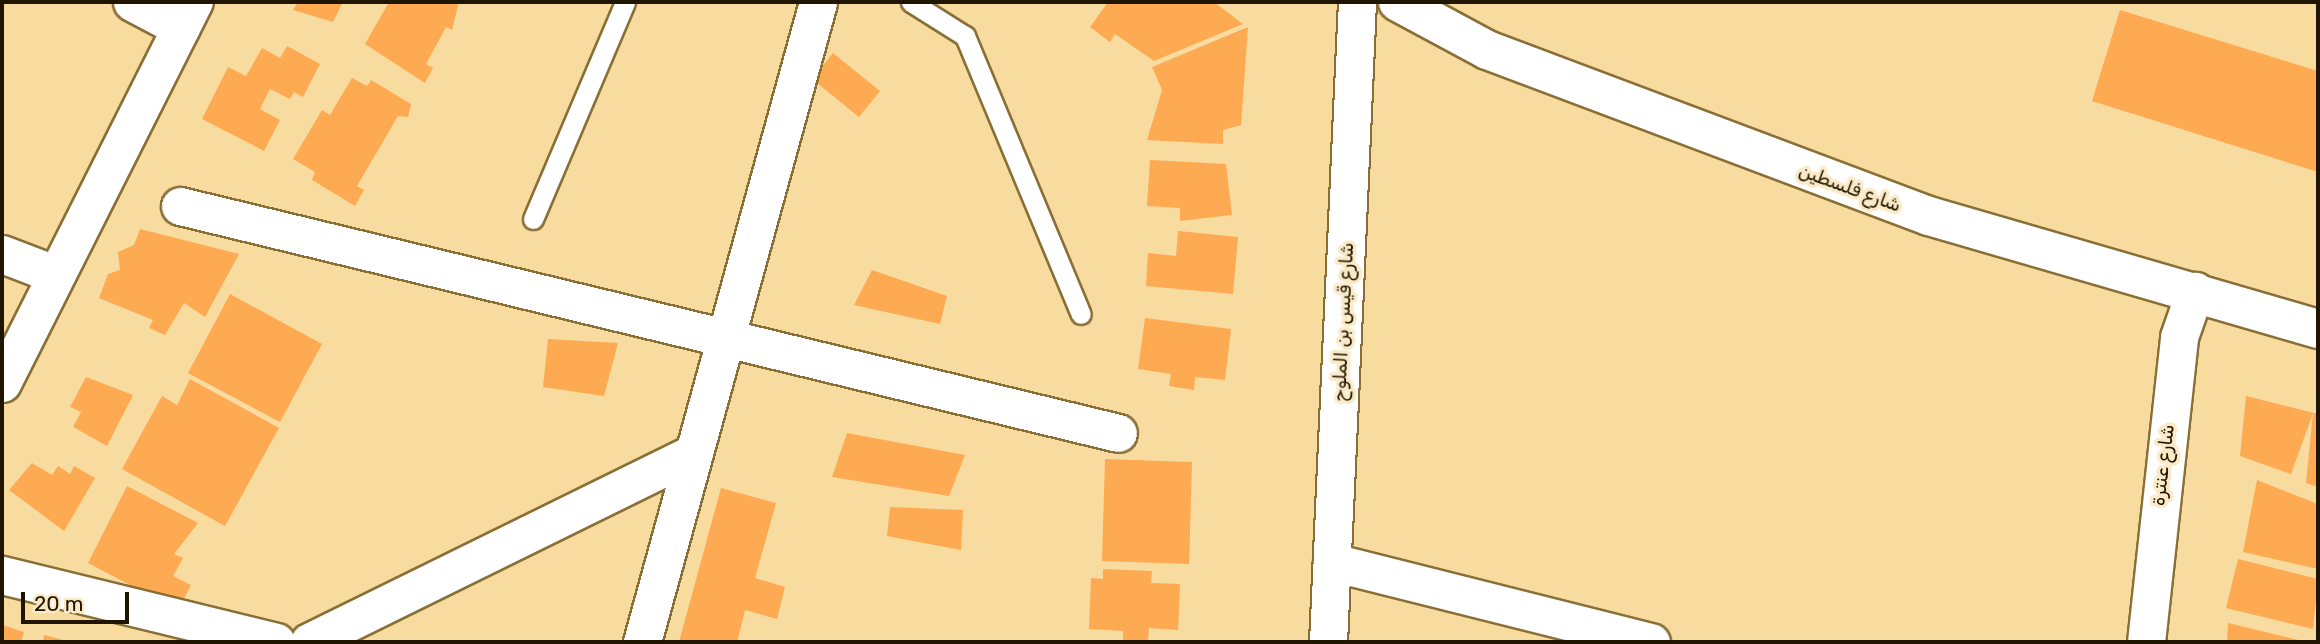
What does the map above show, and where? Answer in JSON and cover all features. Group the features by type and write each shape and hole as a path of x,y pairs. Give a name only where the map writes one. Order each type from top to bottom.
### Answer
{"street":[{"path":"2,383 54,274 188,15 132,2"},
{"path":"642,642 721,340 818,2"},
{"name":"شارع قيس بن الملوح","path":"1328,642 1357,2"},
{"name":"شارع فلسطين","path":"1417,7 1487,50 1694,133 1917,212 2079,264 2195,290 2318,329"},
{"path":"180,206 721,340 1118,432"},
{"path":"2,254 54,274"},
{"name":"شارع عنترة","path":"2146,642 2179,337 2195,290"},
{"path":"309,642 691,454"},
{"path":"1332,562 1651,642"},
{"path":"2,575 276,642"}],"lane":[{"path":"533,219 625,2"},
{"path":"911,2 965,36 1081,314"}],"building":[{"path":"298,2 343,2 333,22 293,10"},
{"path":"389,2 459,2 452,30 446,27 426,64 433,68 425,83 365,44"},
{"path":"1108,2 1214,2 1243,24 1154,61 1115,34 1110,42 1090,27"},
{"path":"2120,10 2318,71 2318,172 2092,101"},
{"path":"1248,27 1241,125 1223,130 1223,144 1147,140 1162,90 1152,67"},
{"path":"287,46 320,64 303,97 294,92 290,99 270,89 260,109 280,120 264,151 202,119 228,67 246,76 262,48 280,58"},
{"path":"833,53 880,91 859,117 812,79"},
{"path":"352,78 367,86 371,80 411,104 408,117 398,116 357,186 364,190 355,206 312,180 315,172 293,159 322,110 330,115"},
{"path":"1150,160 1226,164 1232,215 1180,221 1180,208 1147,206"},
{"path":"140,229 239,254 205,317 184,303 165,335 149,328 153,320 99,298 108,274 120,270 118,252 134,245"},
{"path":"1178,231 1238,237 1233,294 1146,286 1148,253 1176,256"},
{"path":"872,270 947,296 940,324 854,305"},
{"path":"230,294 322,344 280,422 188,373"},
{"path":"1145,318 1231,329 1225,380 1195,377 1194,390 1169,386 1171,374 1138,369"},
{"path":"548,339 618,343 604,396 543,387"},
{"path":"86,377 133,395 107,446 73,427 81,412 70,407"},
{"path":"190,379 279,428 225,526 122,469 162,396 177,405"},
{"path":"2246,396 2318,414 2318,487 2306,483 2313,413 2291,474 2240,456"},
{"path":"847,433 965,455 949,496 832,477"},
{"path":"1105,459 1192,462 1189,564 1102,561"},
{"path":"32,463 52,475 58,466 70,474 74,466 95,478 64,531 9,490"},
{"path":"2257,480 2318,504 2318,569 2243,552"},
{"path":"127,486 198,523 174,554 183,558 173,576 191,585 178,610 88,563"},
{"path":"721,488 776,503 755,578 785,587 777,619 745,610 737,642 679,642"},
{"path":"890,507 963,510 961,550 887,536"},
{"path":"2238,559 2318,579 2313,629 2226,608"},
{"path":"1103,569 1152,571 1151,583 1180,584 1178,630 1149,628 1148,641 1123,640 1123,631 1089,629 1091,578 1103,579"},
{"path":"2228,623 2303,641 2303,642 2227,642"},
{"path":"2,625 24,632 21,642 2,642"},
{"path":"44,635 67,641 67,642 43,642"}]}
